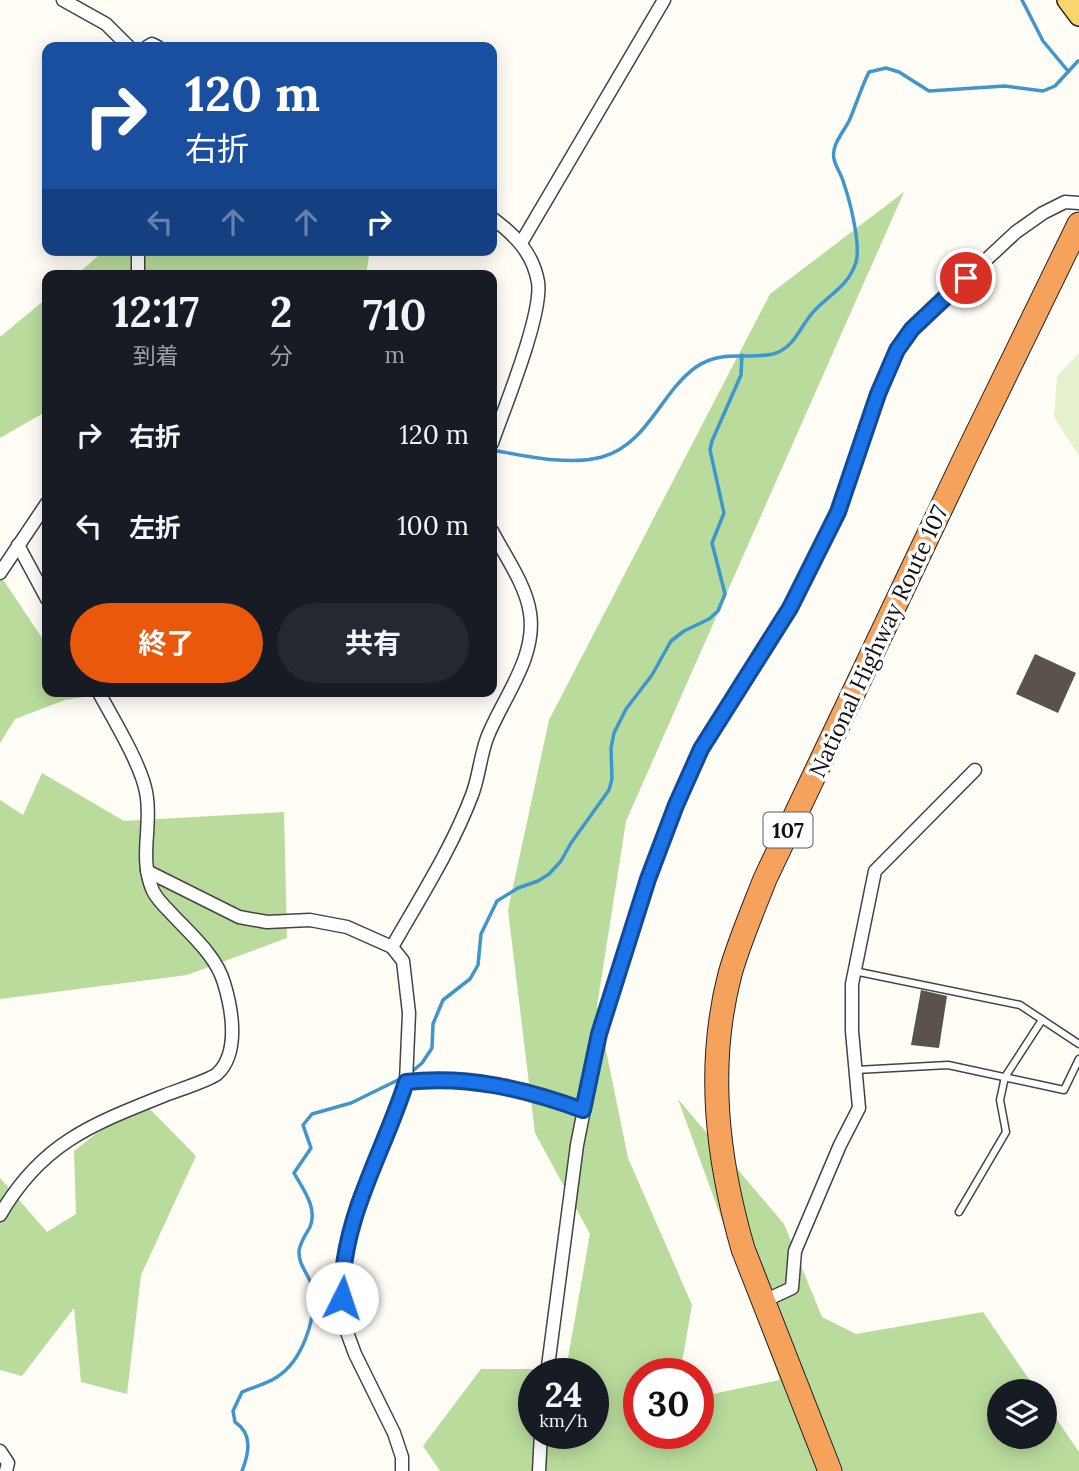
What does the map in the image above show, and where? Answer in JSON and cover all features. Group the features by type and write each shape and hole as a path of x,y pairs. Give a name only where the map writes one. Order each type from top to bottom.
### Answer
{"highway":[{"name":"National Highway Route 107","path":"830,1471 743,1249 732,1211 718,1137 717,1057 730,974 771,867 1079,224"}],"main road":[{"path":"1067,0 1079,16"}],"street":[{"path":"63,0 106,24 124,42"},
{"path":"521,243 664,0"},
{"path":"549,1358 583,1110 599,1034 648,879 701,749 790,608 838,512 878,394 897,350 912,329 1016,232 1043,213 1065,202 1079,203"},
{"path":"497,222 521,243 539,284 536,309 497,428"},
{"path":"0,573 42,510"},
{"path":"393,947 449,846 472,797 486,740 528,649 530,612 523,590 497,541"},
{"path":"18,545 42,590"},
{"path":"0,1215 19,1185 39,1162 73,1135 117,1114 216,1075 229,1057 232,1022 223,981 211,958 154,893 144,849 147,792 101,697"},
{"path":"764,1301 792,1288 795,1251 840,1145 859,1108 852,1031 852,984 875,871 975,769"},
{"path":"147,871 239,917 267,922 310,920 347,927 393,947 403,961 409,1013 406,1082 357,1205 345,1253 341,1283 344,1324 355,1354 394,1433 402,1457 402,1471"},
{"path":"406,1082 457,1080 504,1086 583,1110"},
{"path":"539,1471 540,1449"},
{"path":"0,1451 8,1463 6,1471"}],"lane":[{"path":"854,971 1020,1005 1079,1044"},
{"path":"959,1212 1006,1132 1000,1100 1005,1077 1042,1020"},
{"path":"856,1070 948,1065 1064,1090 1079,1059"}],"green space":[{"path":"904,192 626,821 597,1006 628,1158 692,1305 683,1358 623,1358 623,1449 714,1449 714,1394 780,1380 678,1099 784,1224 822,1317 856,1334 983,1312 1029,1379 987,1379 987,1449 1057,1449 1057,1420 1079,1452 1079,1471 440,1471 423,1446 481,1369 518,1369 518,1449 609,1449 609,1358 568,1358 590,1234 535,1133 508,910 549,720 770,294"},
{"path":"98,256 369,256 367,270 82,270"},
{"path":"42,302 42,414 0,438 0,337"},
{"path":"1079,353 1079,456 1054,417 1057,376"},
{"path":"0,575 42,638 42,697 85,697 65,700 15,719 0,743"},
{"path":"42,773 124,821 284,812 287,938 187,975 0,999 0,800 23,815"},
{"path":"140,1099 196,1156 141,1275 127,1394 81,1382 74,1308 22,1376 0,1370 0,1178 47,1232 76,1214 74,1151"}],"building":[{"path":"1035,654 1076,673 1058,713 1016,694"},
{"path":"921,990 947,996 939,1048 911,1045"}],"waterway":[{"path":"1022,0 1043,41 1068,71"},
{"path":"497,451 575,461 602,457 631,441 673,390 696,367 715,358 773,354 781,351 798,335 816,309 844,283 856,262 854,223 834,154 869,72 886,68 899,72 929,91 1005,86 1043,91 1055,86 1078,61"},
{"path":"409,1074 422,1063 432,1048 433,1024 443,1000 470,979 478,965 481,934 497,901 518,888 538,881 561,861 609,790 614,733 626,709 652,675 671,641 718,611 725,594 712,543 724,513 710,450 741,375 742,355"},
{"path":"242,1471 248,1444 245,1432 235,1422 233,1411 242,1392 273,1379 286,1370 294,1361 310,1327 313,1291 299,1251 310,1227 312,1213 294,1173 311,1148 303,1125 312,1114 351,1103 402,1078"}],"route":[{"path":"342,1298 345,1253 357,1205 406,1082 457,1080 504,1086 583,1110 599,1034 648,879 701,749 718,718 790,608 838,512 886,371 897,350 912,329 966,278"}]}
